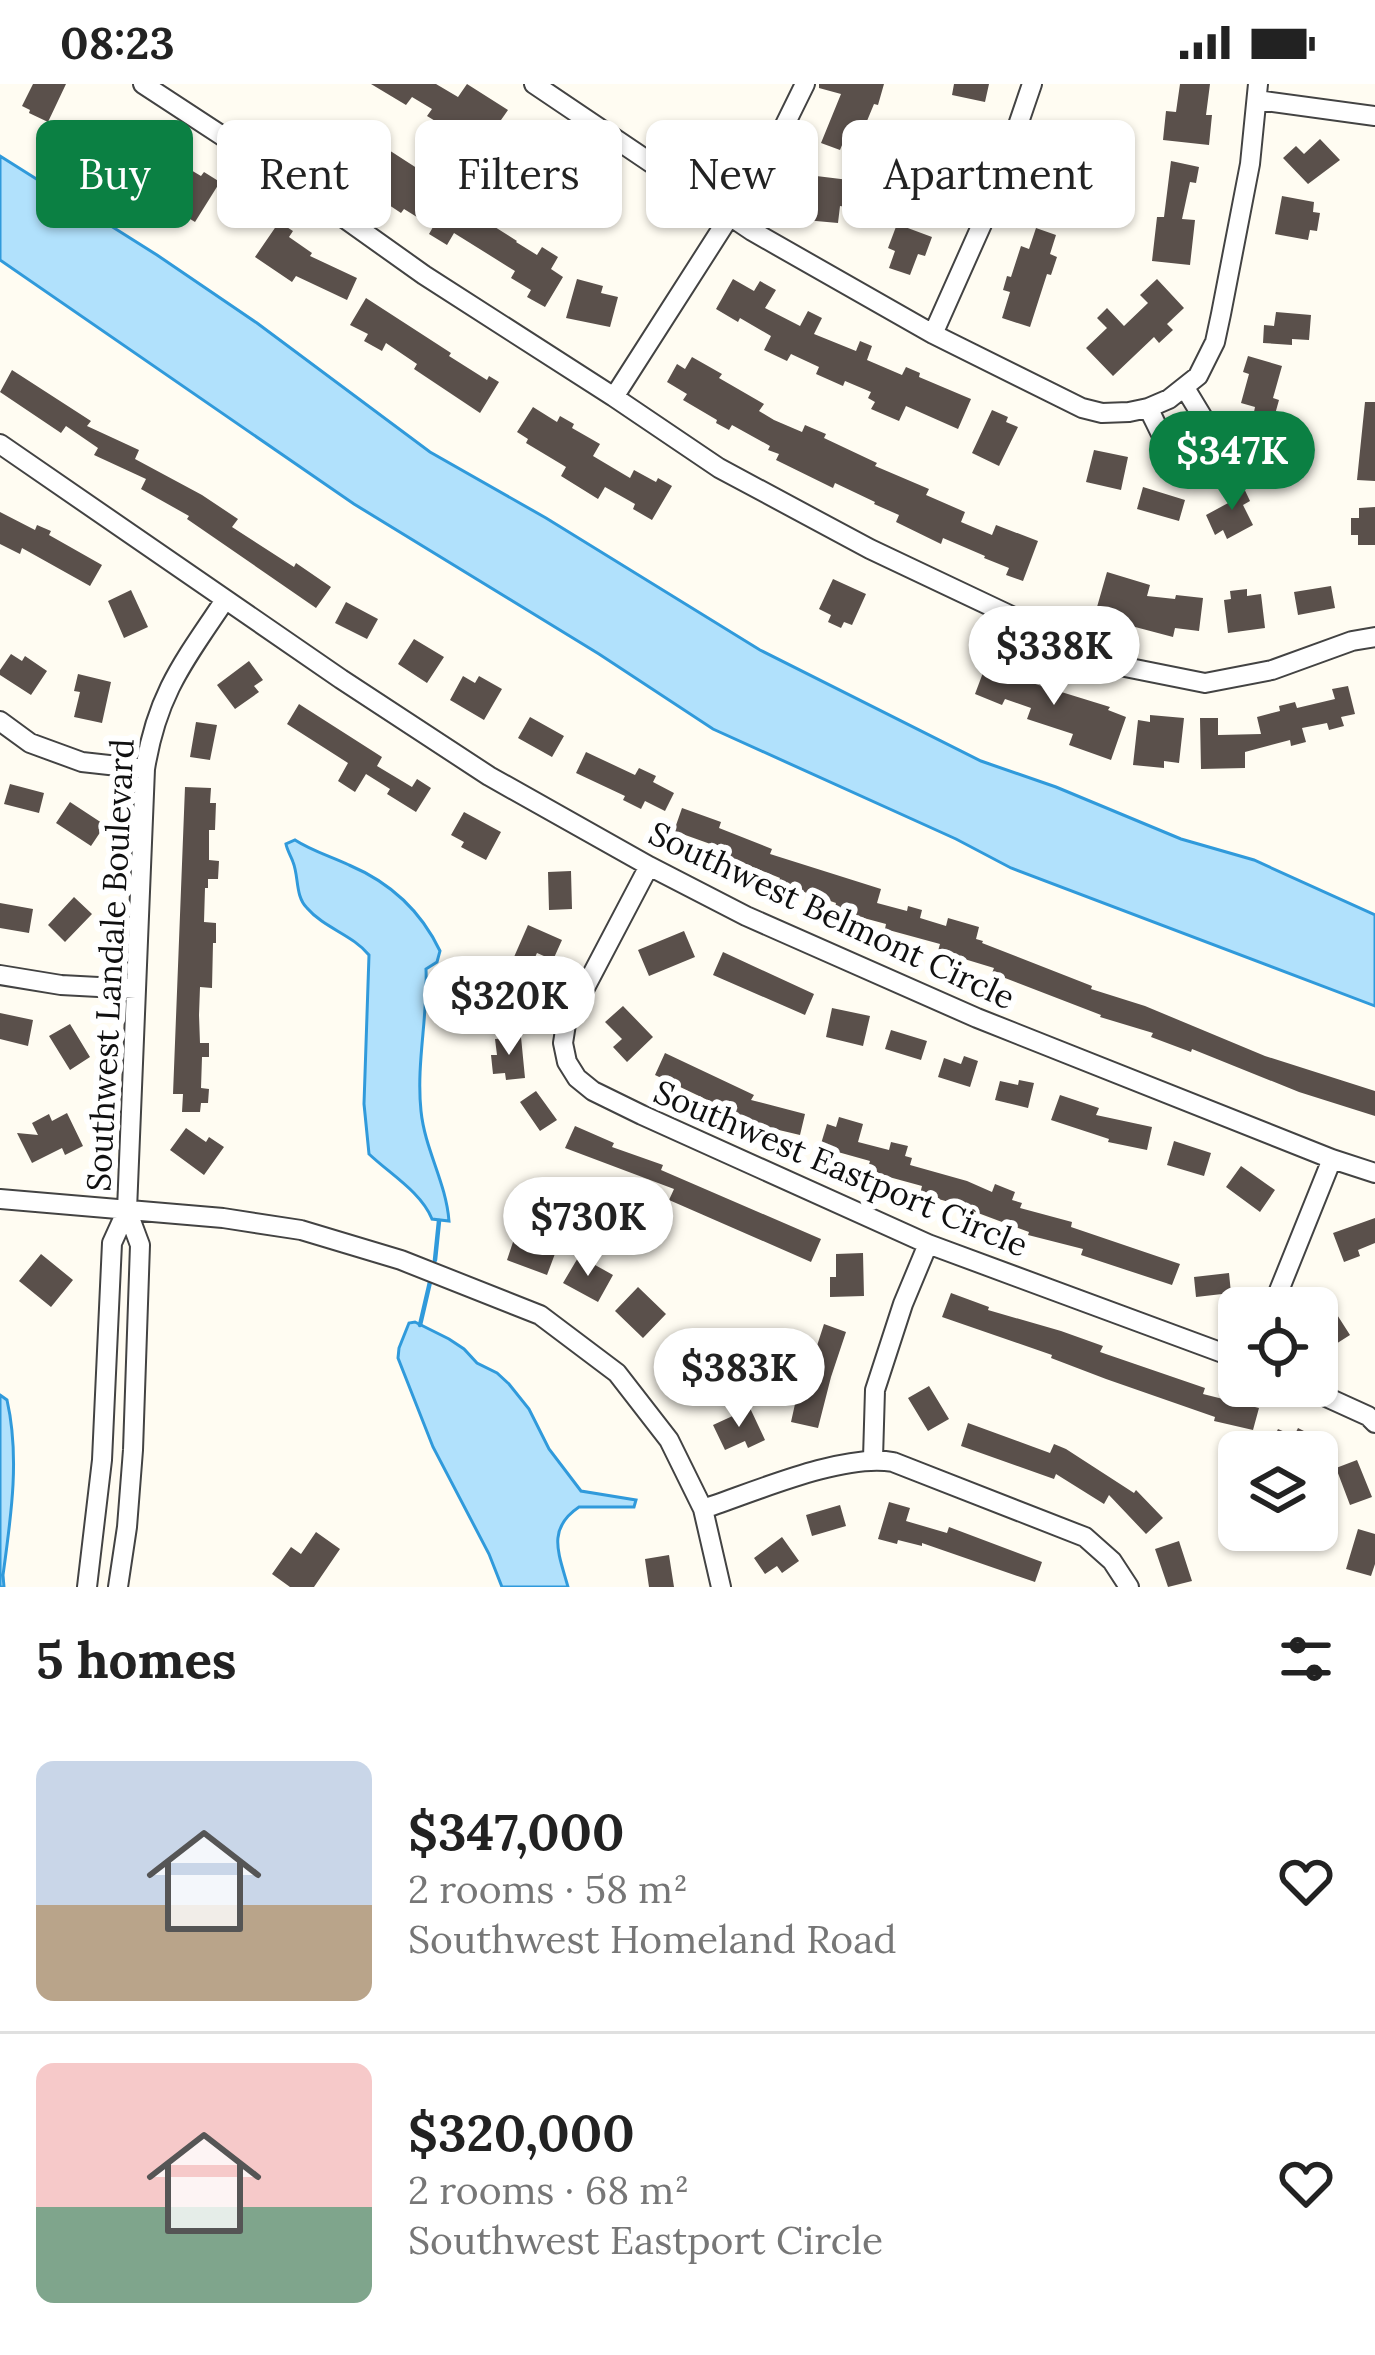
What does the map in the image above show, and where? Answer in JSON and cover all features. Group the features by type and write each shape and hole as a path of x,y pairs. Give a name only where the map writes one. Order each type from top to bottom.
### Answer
{"street":[{"path":"143,84 719,468 870,549 1125,668 1205,683 1272,670 1352,641 1375,638"},
{"path":"534,84 646,159"},
{"path":"787,120 805,84"},
{"path":"933,334 991,204 1032,84"},
{"path":"748,228 933,334 1082,408 1129,412 1148,408 1185,388 1198,376 1215,343 1250,164 1258,92 1375,116"},
{"path":"614,397 721,228"},
{"path":"1148,408 1176,456 1189,465 1203,461 1211,448 1210,431 1185,388"},
{"name":"Southwest Belmont Circle","path":"0,444 489,776 649,866 746,916 977,1018 1375,1173"},
{"name":"Southwest Landale Boulevard","path":"87,1587 103,1460 112,1243 127,1210 145,769 158,709 171,680 225,600"},
{"path":"0,721 30,743 82,762 145,769"},
{"name":"Southwest Eastport Circle","path":"649,866 566,1024 567,1062 593,1091 928,1244 1218,1351"},
{"path":"0,975 61,986 136,989"},
{"path":"1280,1287 1332,1159"},
{"path":"0,1199 223,1218 301,1230 401,1260 540,1316 617,1372 669,1441 703,1509 722,1587"},
{"name":"Southwest Landale Boulevard","path":"118,1587 133,1450 140,1245 127,1210"},
{"path":"873,1458 874,1390 928,1244"},
{"path":"1338,1402 1375,1423"},
{"path":"703,1509 873,1458 977,1492 1085,1537 1112,1561 1129,1587"}],"water":[{"path":"0,156 36,179 36,228 114,228 257,323 430,452 760,650 981,761 1181,839 1254,860 1375,915 1375,1006 1011,868 713,729 354,504 0,260"},
{"path":"295,840 390,889 423,923 440,951 437,962 426,969 420,1093 423,1125 449,1221 432,1219 413,1192 369,1154 364,1104 369,955 303,903 286,844"},
{"path":"409,1323 449,1339 509,1384 581,1491 636,1500 634,1507 579,1507 569,1515 558,1543 568,1587 502,1587 433,1447 398,1358"},
{"path":"0,1395 7,1400 14,1465 4,1587 0,1587"}],"building":[{"path":"33,84 66,84 49,120 22,106"},
{"path":"371,84 436,84 458,97 467,84 508,110 501,120 434,120 427,116 432,109 412,97 406,105"},
{"path":"819,84 884,84 867,120 842,120 840,150 821,143 841,94 819,88"},
{"path":"954,84 989,84 985,102 952,95"},
{"path":"1180,84 1210,84 1209,145 1163,140 1166,111 1176,112"},
{"path":"1320,139 1340,160 1308,184 1283,158 1296,146 1304,154"},
{"path":"391,151 415,167 415,216 404,209 401,213 391,206"},
{"path":"1171,161 1199,167 1196,183 1190,182 1182,219 1195,220 1190,265 1152,261"},
{"path":"193,171 201,176 204,172 217,180 217,187 195,222"},
{"path":"818,176 842,179 838,223 818,221"},
{"path":"1282,196 1314,202 1313,212 1320,213 1317,231 1310,230 1308,240 1275,234"},
{"path":"275,228 288,228 293,231 289,237 310,256 357,278 347,300 296,276 292,282 255,257"},
{"path":"432,228 496,228 537,255 542,247 558,257 551,269 563,277 545,307 527,297 531,290 511,278 515,271 454,233 447,245 429,234"},
{"path":"896,228 932,237 910,275 889,268 895,251 888,248"},
{"path":"1036,228 1056,235 1050,254 1057,257 1030,327 1002,318 1010,292 1003,290 1007,276 1011,277 1021,246 1029,249"},
{"path":"577,279 603,286 601,293 618,297 610,327 566,318"},
{"path":"733,279 754,291 760,281 776,290 765,308 800,326 808,311 822,318 814,334 856,351 860,341 872,346 867,360 902,375 906,367 971,399 958,429 906,406 899,421 871,409 875,402 868,398 871,392 816,374 819,367 791,354 787,361 764,350 771,336 716,309"},
{"path":"1157,279 1184,308 1167,324 1173,330 1159,343 1154,337 1113,376 1086,348 1107,328 1097,318 1107,308 1124,326 1148,303 1140,295"},
{"path":"366,298 487,380 489,376 499,382 480,413 414,369 417,364 386,343 382,351 364,341 368,334 350,325"},
{"path":"1276,312 1311,315 1309,340 1292,339 1292,345 1263,343 1264,325 1274,326"},
{"path":"1248,356 1282,366 1273,398 1279,400 1272,425 1278,426 1268,471 1243,466 1255,407 1241,403 1249,374 1243,372"},
{"path":"692,357 764,404 759,411 774,420 802,432 805,425 826,434 824,438 877,463 875,466 929,489 926,495 965,512 961,522 992,535 996,525 1038,541 1023,581 1006,575 1009,568 985,556 943,538 941,544 896,522 899,515 776,460 779,454 768,450 770,446 732,425 729,430 716,423 683,400 687,394 667,382 677,364 685,369"},
{"path":"12,370 91,421 87,426 139,450 135,459 238,519 232,527 331,587 316,608 187,519 189,516 141,489 146,479 94,455 98,448 66,426 61,433 0,392"},
{"path":"1365,402 1375,402 1375,481 1357,480"},
{"path":"533,407 557,422 560,416 574,424 572,428 600,444 593,456 630,478 634,470 672,486 652,520 605,487 598,499 561,476 566,467 526,443 528,439 517,432"},
{"path":"992,410 1018,427 999,466 972,453"},
{"path":"1094,450 1128,457 1121,490 1086,482"},
{"path":"1241,482 1250,501 1243,505 1253,525 1227,539 1223,530 1215,535 1206,515 1230,502 1224,491"},
{"path":"1143,487 1185,500 1179,521 1137,509"},
{"path":"1375,507 1375,545 1358,545 1358,535 1351,535 1351,518 1359,518 1359,508"},
{"path":"0,512 35,530 37,525 51,531 49,535 102,565 90,586 22,548 20,554 0,544"},
{"path":"1107,572 1150,585 1147,596 1203,598 1199,631 1175,628 1173,637 1120,623 1123,615 1097,607"},
{"path":"833,579 866,594 852,625 844,622 841,628 828,622 831,615 819,609"},
{"path":"1331,586 1335,608 1298,615 1294,592"},
{"path":"1247,589 1247,596 1261,594 1265,628 1228,633 1224,600 1231,599 1230,591"},
{"path":"131,590 148,627 124,638 108,601"},
{"path":"346,602 378,619 367,639 335,623"},
{"path":"414,639 444,657 427,683 398,664"},
{"path":"11,654 22,661 25,656 47,671 31,695 0,675"},
{"path":"990,654 1018,665 1013,677 1110,707 1108,710 1126,717 1111,760 1069,745 1073,734 1027,719 1031,708 1005,699 1002,705 975,694"},
{"path":"249,661 263,680 254,686 259,692 235,709 217,685"},
{"path":"78,674 111,682 102,723 74,717 80,692 74,691"},
{"path":"463,676 475,683 479,676 502,689 484,720 450,700"},
{"path":"1348,686 1355,714 1341,717 1344,726 1329,730 1327,723 1302,728 1306,742 1291,746 1290,740 1245,752 1245,768 1201,769 1200,718 1218,718 1218,735 1261,734 1257,717 1295,702 1297,708 1335,699 1332,689"},
{"path":"299,704 382,757 377,766 412,787 417,779 431,788 416,812 366,774 355,792 338,781 348,763 287,724"},
{"path":"1150,715 1184,718 1179,763 1164,761 1164,768 1133,765 1138,720 1150,722"},
{"path":"530,717 564,736 552,757 518,738"},
{"path":"196,722 217,725 210,760 190,757"},
{"path":"586,752 635,775 639,768 656,776 653,782 674,793 665,811 645,801 641,809 623,800 625,796 576,773"},
{"path":"10,784 44,793 39,813 4,804"},
{"path":"185,787 211,788 210,803 216,803 215,830 209,830 209,860 219,861 218,879 208,879 205,888 204,922 216,923 216,943 212,988 200,987 200,1043 209,1043 209,1057 202,1057 201,1088 209,1089 208,1103 201,1103 200,1112 182,1112 183,1094 173,1094"},
{"path":"70,802 105,825 91,846 56,823"},
{"path":"682,808 721,822 719,828 772,849 770,854 881,889 877,903 922,910 920,918 946,926 948,918 979,927 976,939 982,943 1091,989 1265,1056 1375,1091 1375,1116 1100,1017 992,973 994,968 938,951 940,944 834,910 836,903 778,883 780,878 728,857 730,851 674,831"},
{"path":"464,812 501,832 486,860 461,847 464,842 451,835"},
{"path":"571,871 572,909 549,910 548,872"},
{"path":"74,897 92,914 65,942 48,925"},
{"path":"0,903 33,909 29,933 0,928"},
{"path":"528,925 562,940 553,960 537,953 532,964 514,957"},
{"path":"684,931 695,957 649,976 638,950"},
{"path":"723,952 814,994 805,1015 713,975"},
{"path":"499,977 519,983 514,999 529,1003 523,1022 488,1012"},
{"path":"623,1006 653,1037 627,1062 613,1047 622,1039 605,1022"},
{"path":"832,1008 870,1016 863,1046 826,1037"},
{"path":"0,1013 33,1020 28,1046 0,1039"},
{"path":"70,1024 90,1057 70,1070 49,1036"},
{"path":"891,1030 927,1041 921,1060 885,1049"},
{"path":"521,1037 525,1078 506,1080 505,1073 493,1074 495,1039"},
{"path":"665,1053 754,1095 751,1100 805,1114 800,1135 762,1126 655,1075"},
{"path":"964,1056 978,1061 970,1087 938,1077 944,1058 961,1064"},
{"path":"1019,1080 1034,1083 1028,1108 995,1100 1000,1081 1018,1085"},
{"path":"536,1091 557,1120 540,1131 520,1102"},
{"path":"1060,1095 1099,1108 1096,1115 1152,1127 1147,1150 1108,1142 1051,1120"},
{"path":"67,1113 83,1146 65,1155 62,1148 32,1163 17,1133 38,1135 32,1123 49,1114 52,1121"},
{"path":"839,1117 863,1124 858,1142 889,1150 891,1142 908,1146 905,1156 912,1158 910,1165 992,1192 995,1184 1015,1192 1012,1200 1022,1203 1020,1208 1072,1222 1071,1227 1180,1264 1172,1285 1081,1255 1083,1249 1028,1235 971,1208 920,1194 922,1186 867,1171 870,1161 820,1147 827,1124 836,1127"},
{"path":"575,1126 614,1143 612,1147 663,1165 661,1170 821,1239 811,1262 669,1200 674,1189 565,1148"},
{"path":"186,1128 224,1147 204,1175 170,1150"},
{"path":"1174,1141 1211,1153 1204,1176 1167,1165"},
{"path":"1241,1166 1275,1190 1260,1212 1226,1187"},
{"path":"1375,1218 1375,1243 1344,1262 1333,1233"},
{"path":"515,1236 556,1251 547,1275 507,1260"},
{"path":"863,1253 864,1296 830,1297 836,1254"},
{"path":"41,1254 73,1280 51,1307 19,1281"},
{"path":"579,1256 613,1275 598,1302 563,1283"},
{"path":"1229,1273 1230,1287 1218,1287 1218,1294 1196,1297 1194,1277"},
{"path":"638,1287 666,1314 643,1338 615,1311"},
{"path":"951,1293 988,1310 1103,1346 1100,1352 1205,1388 1203,1394 1218,1398 1218,1407 1259,1408 1253,1430 1214,1421 1215,1417 942,1317"},
{"path":"1338,1316 1350,1335 1338,1343"},
{"path":"824,1324 846,1332 818,1428 791,1422 795,1404 790,1403 794,1384 804,1386"},
{"path":"677,1336 700,1367 682,1381 658,1350"},
{"path":"929,1386 949,1419 928,1431 908,1398"},
{"path":"750,1408 765,1440 748,1448 745,1441 725,1450 713,1425"},
{"path":"968,1423 1050,1453 1054,1444 1066,1449 1136,1490 1163,1518 1146,1534 1109,1495 1104,1504 1056,1474 1054,1479 961,1446"},
{"path":"1357,1460 1372,1497 1350,1505 1338,1467"},
{"path":"889,1502 910,1508 906,1521 947,1533 949,1527 1042,1562 1035,1582 922,1543 878,1539"},
{"path":"840,1505 846,1526 812,1536 806,1515"},
{"path":"1358,1529 1375,1534 1371,1576 1346,1569"},
{"path":"316,1532 340,1549 314,1587 290,1587 272,1574 291,1547 301,1554"},
{"path":"782,1537 799,1561 782,1573 777,1566 765,1574 754,1558"},
{"path":"1179,1541 1192,1581 1168,1587 1155,1549"},
{"path":"669,1555 674,1587 649,1587 645,1559"}],"waterway":[{"path":"435,1260 439,1221"},
{"path":"420,1325 430,1282"}]}
